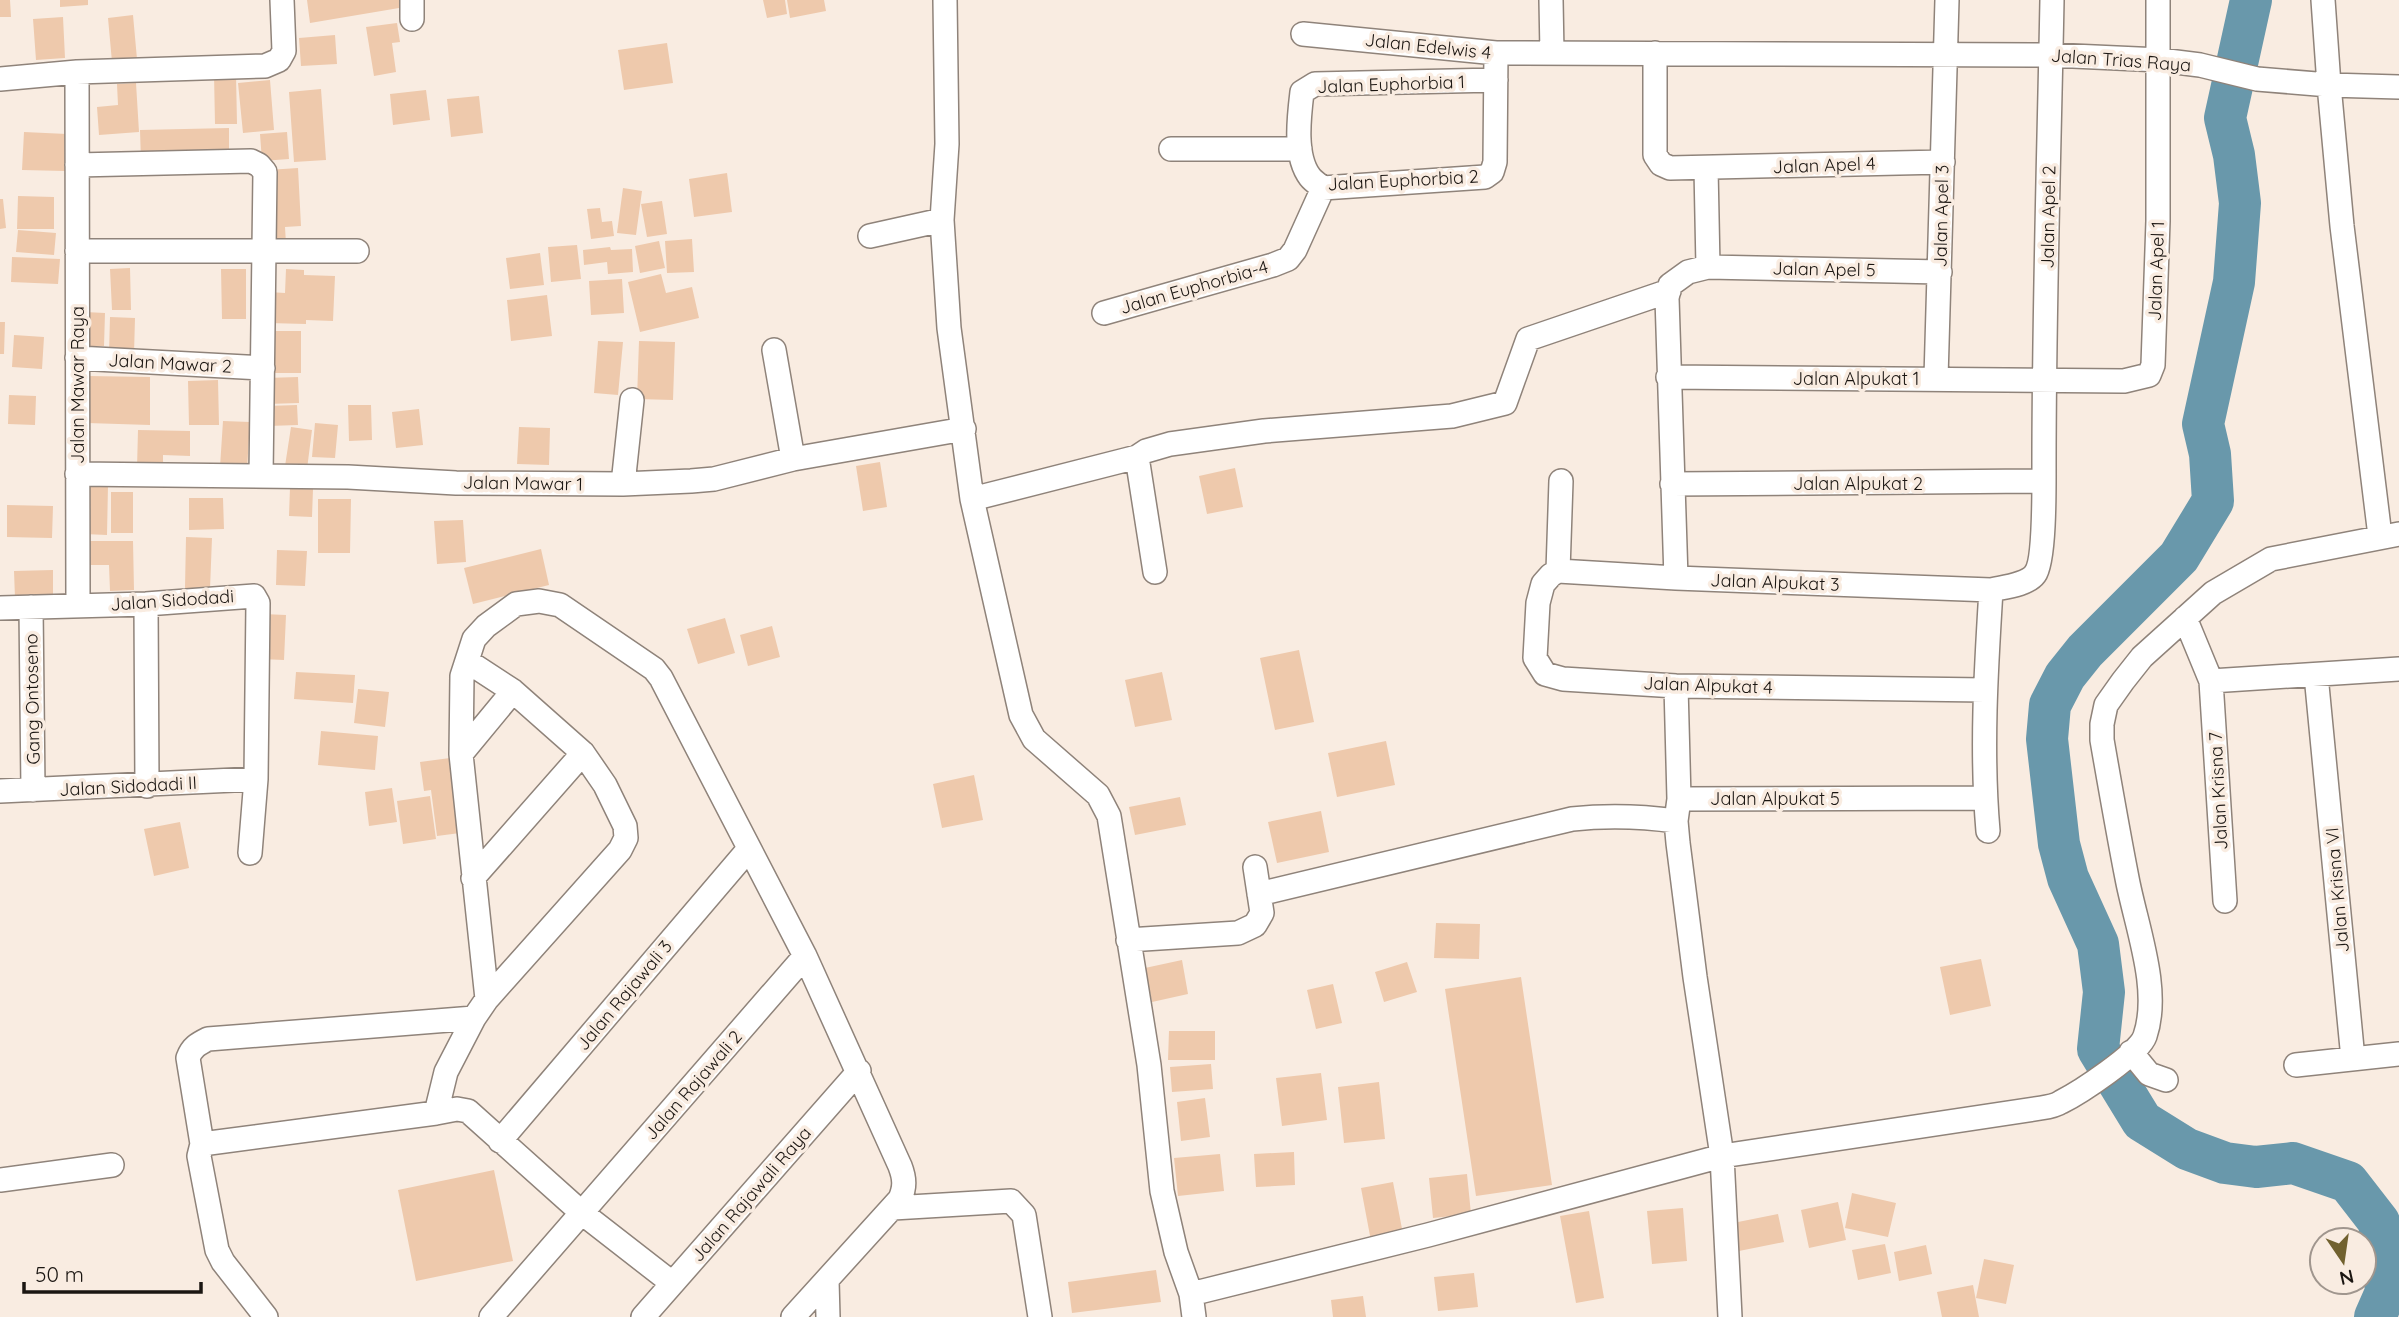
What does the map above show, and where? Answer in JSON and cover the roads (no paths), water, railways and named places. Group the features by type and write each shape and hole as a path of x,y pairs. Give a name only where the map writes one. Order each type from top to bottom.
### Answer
{"street":[{"path":"0,79 77,72 264,66 279,60 284,51 282,0"},
{"path":"945,0 947,144 942,220 949,328 972,499 1021,715 1034,739 1098,795 1109,816 1149,1065 1162,1191 1176,1252 1191,1294 1194,1317"},
{"path":"1551,0 1552,53"},
{"name":"Jalan Apel 3","path":"1936,378 1947,0"},
{"name":"Jalan Apel 2","path":"2044,481 2052,0"},
{"path":"2158,0 2160,60"},
{"path":"1191,1294 1723,1156 2059,1104 2129,1055 2144,1040 2150,1018 2150,985 2127,879 2102,740 2106,705 2141,657 2213,593 2271,559 2390,535 2347,267 2323,0"},
{"name":"Jalan Edelwis 4","path":"1303,34 1496,53 1552,53"},
{"name":"Jalan Euphorbia 2","path":"1300,149 1304,166 1311,178 1323,188 1485,177 1492,172 1495,162 1496,53"},
{"name":"Jalan Trias Raya","path":"1552,53 2051,55 2160,60 2200,65 2257,79 2399,87"},
{"name":"Jalan Apel 4","path":"1656,53 1655,155 1661,164 1670,168 1943,162"},
{"name":"Jalan Apel 1","path":"2044,379 2124,381 2149,375 2153,365 2160,60"},
{"name":"Jalan Mawar Raya","path":"77,72 78,605"},
{"name":"Jalan Euphorbia 1","path":"1300,149 1302,92 1315,84 1496,80"},
{"path":"1171,149 1300,149"},
{"path":"77,164 251,161 259,165 265,173 261,476"},
{"path":"1676,578 1668,377 1669,291 1670,285 1688,272 1708,267 1706,168"},
{"name":"Jalan Euphorbia-4","path":"1104,313 1288,259 1303,237 1323,188"},
{"path":"870,236 942,220"},
{"path":"77,251 357,251"},
{"name":"Jalan Apel 5","path":"1708,267 1940,272"},
{"path":"972,499 1137,457 1156,447 1327,425 1452,416 1505,404 1528,339 1669,291"},
{"path":"774,350 793,459"},
{"name":"Jalan Mawar 2","path":"77,358 263,368"},
{"name":"Jalan Alpukat 1","path":"1668,377 2044,379"},
{"path":"623,484 632,400"},
{"name":"Jalan Mawar 1","path":"77,474 623,484 714,479 793,459 964,429"},
{"path":"1137,457 1155,572"},
{"path":"1558,571 1561,481"},
{"name":"Jalan Alpukat 2","path":"1672,484 2044,481"},
{"name":"Jalan Alpukat 3","path":"1558,571 1991,590 2026,580 2036,573 2040,561 2044,481"},
{"name":"Jalan Alpukat 4","path":"1558,571 1550,575 1543,584 1538,603 1535,659 1545,674 1563,679 1676,686 1985,690"},
{"path":"1988,831 1985,798 1985,690 1991,590"},
{"name":"Jalan Sidodadi","path":"0,608 146,604 254,596 258,603 256,779 250,853"},
{"path":"481,1009 473,878 461,754 463,676 474,639 486,626 516,604 539,601 560,605 654,669 661,678 805,957 859,1071 904,1177 904,1188 893,1208 793,1317"},
{"path":"146,604 147,786"},
{"name":"Gang Ontoseno","path":"32,607 33,790"},
{"name":"Jalan Krisna 7","path":"2185,618 2211,681 2225,901"},
{"path":"436,1113 446,1072 481,1009 620,850 626,838 625,825 605,785 583,752 513,691 467,660"},
{"path":"2211,681 2399,669"},
{"name":"Jalan Krisna VI","path":"2316,675 2353,1059"},
{"path":"1676,686 1677,810 1695,977 1723,1156 1730,1317"},
{"path":"461,754 513,691"},
{"path":"473,878 583,752"},
{"name":"Jalan Sidodadi II","path":"0,791 256,779"},
{"name":"Jalan Alpukat 5","path":"1259,894 1572,819 1677,810 1985,798"},
{"name":"Jalan Rajawali 3","path":"500,1141 748,849"},
{"path":"1128,940 1238,933 1255,925 1262,913 1255,867"},
{"name":"Jalan Rajawali 2","path":"491,1317 805,957"},
{"path":"266,1317 223,1262 217,1250 199,1156 202,1144 188,1058 191,1049 208,1040 481,1009"},
{"path":"2296,1065 2399,1054"},
{"path":"2129,1055 2149,1074 2166,1080"},
{"name":"Jalan Rajawali Raya","path":"643,1317 859,1071"},
{"path":"202,1144 457,1109 468,1111 582,1213 672,1283"},
{"path":"0,1180 112,1164"},
{"path":"893,1208 1011,1200 1018,1205 1024,1215 1040,1317"},
{"path":"827,1280 828,1317"}],"waterway":[{"path":"2251,0 2225,118 2234,155 2240,203 2234,282 2203,424 2210,454 2213,501 2179,557 2085,651 2065,676 2050,705 2047,739 2059,844 2068,878 2098,944 2104,992 2098,1049 2142,1121 2187,1149 2225,1163 2256,1167 2293,1163 2348,1182 2379,1222 2386,1292 2375,1317"}]}
